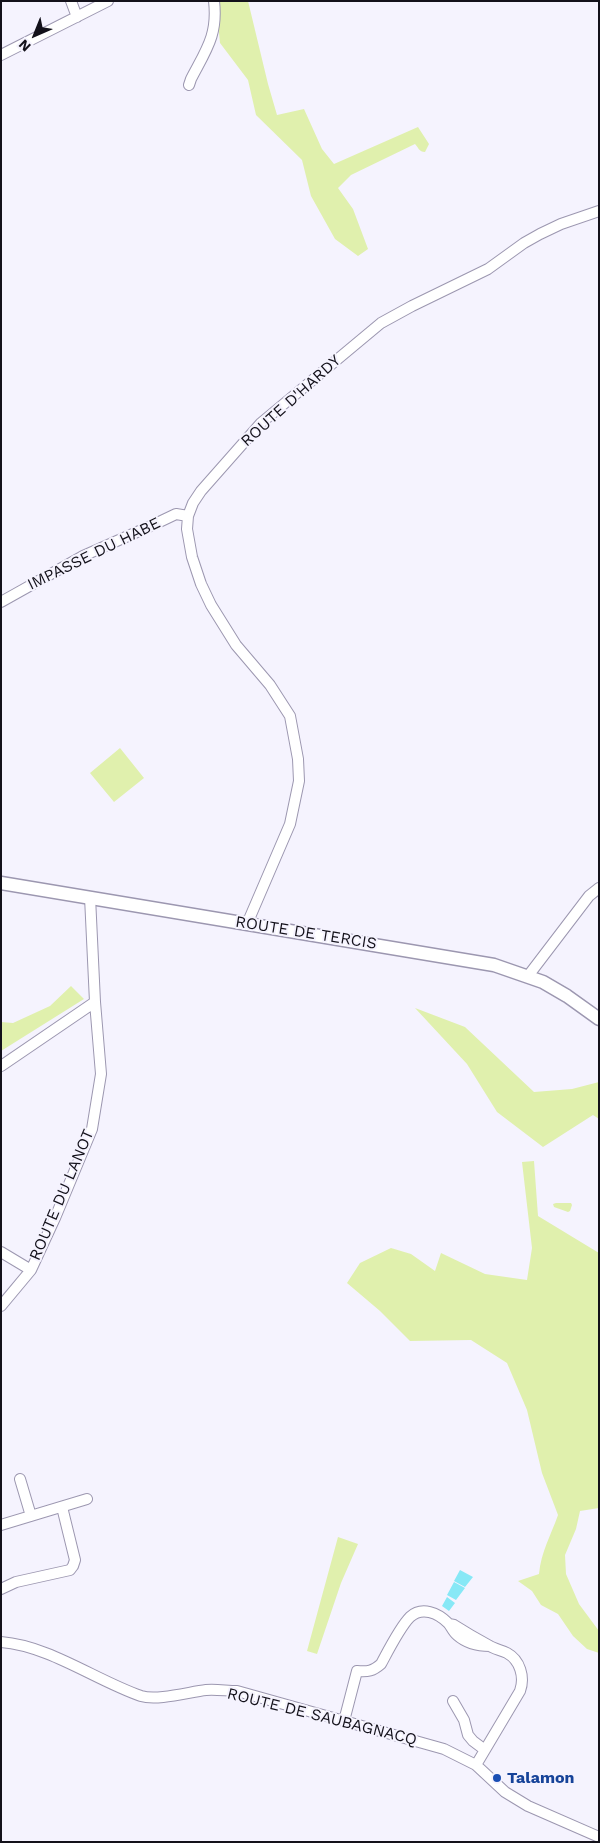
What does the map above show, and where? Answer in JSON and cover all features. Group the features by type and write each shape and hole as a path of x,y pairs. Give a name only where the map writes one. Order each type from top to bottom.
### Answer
{"main road":[{"name":"ROUTE DE TERCIS","path":"1,883 477,962 528,976 556,989 599,1019"}],"street":[{"path":"71,1 77,18"},
{"path":"1,55 108,1"},
{"path":"190,86 191,79 211,39 216,19 214,1"},
{"name":"ROUTE D'HARDY","path":"247,924 278,856 294,809 299,781 295,738 290,716 270,685 236,646 207,598 192,557 187,529 188,516 193,503 201,491 261,424 382,323 412,306 488,269 540,234 561,224 599,211"},
{"name":"IMPASSE DU HABE","path":"1,602 83,556 176,514 188,516"},
{"path":"528,976 589,896 599,888"},
{"name":"ROUTE DU LANOT","path":"1,1306 31,1270 92,1129 101,1074 95,1002 90,897"},
{"path":"1,1066 95,1002"},
{"name":"ROUTE DU LANOT","path":"1,1252 31,1270"},
{"path":"20,1479 31,1516"},
{"path":"1,1525 87,1500"},
{"path":"1,1590 16,1582 70,1570 73,1566 75,1560 62,1507"},
{"path":"344,1721 358,1671 368,1672 381,1664 410,1616 424,1611 431,1612 449,1624 456,1635 469,1638 480,1646 490,1646 508,1653 515,1659 521,1671 522,1682 518,1696 503,1717 476,1766"},
{"name":"ROUTE DE SAUBAGNACQ","path":"1,1642 14,1643 54,1657 143,1696 164,1696 208,1690 237,1691 444,1749 476,1766 505,1792 528,1806 599,1837"},
{"path":"453,1701 464,1720 468,1735 485,1750"}],"green space":[{"path":"216,1 248,1 277,115 304,109 322,149 334,164 418,127 429,144 425,152 423,152 415,144 351,175 338,188 353,209 368,249 358,256 335,239 311,196 302,160 256,115 248,80 220,43"},
{"path":"120,748 144,778 114,802 90,773"},
{"path":"71,986 84,999 1,1051 1,1022 13,1023 50,1006"},
{"path":"415,1008 465,1027 534,1092 572,1089 599,1082 599,1119 593,1115 543,1147 497,1112 467,1064"},
{"path":"534,1161 538,1216 599,1253 599,1508 580,1511 576,1529 565,1555 566,1574 579,1604 599,1631 599,1653 587,1649 573,1636 558,1614 541,1605 532,1591 518,1581 539,1574 544,1551 558,1515 542,1473 527,1410 507,1363 471,1340 410,1341 380,1311 347,1283 360,1263 391,1248 411,1254 435,1271 441,1253 485,1274 527,1280 532,1248 522,1162"},
{"path":"571,1203 570,1211 554,1207 553,1204"},
{"path":"338,1537 358,1544 341,1583 317,1654 307,1651"}],"water":[{"path":"460,1570 473,1577 465,1587 454,1581"},
{"path":"454,1582 465,1588 456,1600 447,1595"},
{"path":"447,1597 455,1603 449,1611 442,1606"}],"place":[{"name":"Talamon","path":"497,1778"}]}
